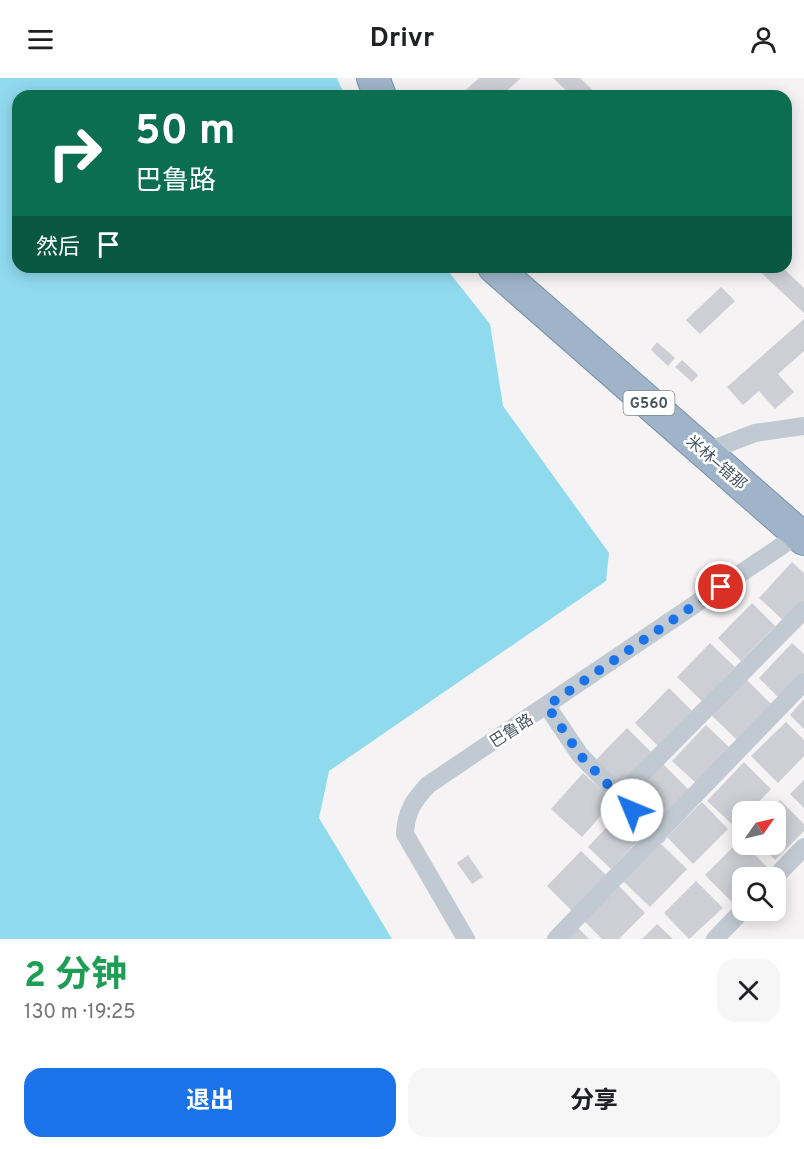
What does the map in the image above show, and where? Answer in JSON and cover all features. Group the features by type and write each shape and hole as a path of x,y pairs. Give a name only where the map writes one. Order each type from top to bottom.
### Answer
{"highway":[{"name":"米林—错那","path":"501,273 801,537"}],"street":[{"path":"705,452 754,433 804,426"},
{"name":"巴鲁路","path":"466,939 405,834 406,818 414,800 428,785 801,537"},
{"path":"619,797 804,610"},
{"path":"556,939 804,682"},
{"path":"547,706 580,755 658,835"},
{"path":"785,867 804,847"},
{"path":"715,939 732,921"}],"water":[{"path":"0,78 337,78 342,90 12,90 12,273 450,273 490,324 503,406 609,553 606,581 329,771 319,818 392,939 0,939"}],"building":[{"path":"479,78 521,78 508,90 466,90"},
{"path":"553,78 580,78 593,90 566,90"},
{"path":"761,273 788,273 804,288 804,313"},
{"path":"721,287 735,301 700,334 686,320"},
{"path":"804,319 804,351 778,374 794,392 775,409 759,391 743,405 727,387"},
{"path":"657,342 675,358 668,366 651,350"},
{"path":"682,360 698,375 692,382 675,367"},
{"path":"792,562 804,573 804,601 785,622 759,598"},
{"path":"752,603 775,626 741,661 718,638"},
{"path":"710,643 735,667 702,701 677,677"},
{"path":"792,643 804,654 804,673 780,699 759,678"},
{"path":"744,677 773,706 738,741 709,713"},
{"path":"669,688 692,711 658,746 635,723"},
{"path":"804,699 804,729 790,715"},
{"path":"786,722 804,740 804,756 778,783 751,756"},
{"path":"706,725 730,748 697,784 672,761"},
{"path":"627,728 652,753 619,786 594,762"},
{"path":"661,762 690,791 655,827 626,798"},
{"path":"744,762 771,789 760,801 732,801 732,824 707,801"},
{"path":"583,773 614,801 582,837 551,809"},
{"path":"804,780 804,808 790,794"},
{"path":"702,802 728,829 693,864 667,837"},
{"path":"786,806 804,824 804,831 786,849"},
{"path":"624,809 647,831 611,869 588,847"},
{"path":"660,843 687,869 650,907 623,881"},
{"path":"732,848 732,855 755,855 767,867 732,867 732,902 705,875"},
{"path":"581,851 608,877 573,912 547,886"},
{"path":"468,855 483,877 472,884 457,863"},
{"path":"770,855 780,855 775,860"},
{"path":"696,881 723,908 689,939 664,913"},
{"path":"619,886 645,913 619,939 602,939 584,921"},
{"path":"657,924 673,939 642,939"},
{"path":"577,927 589,939 565,939"}],"route":[{"path":"632,810 580,755 547,706 721,587"}]}
